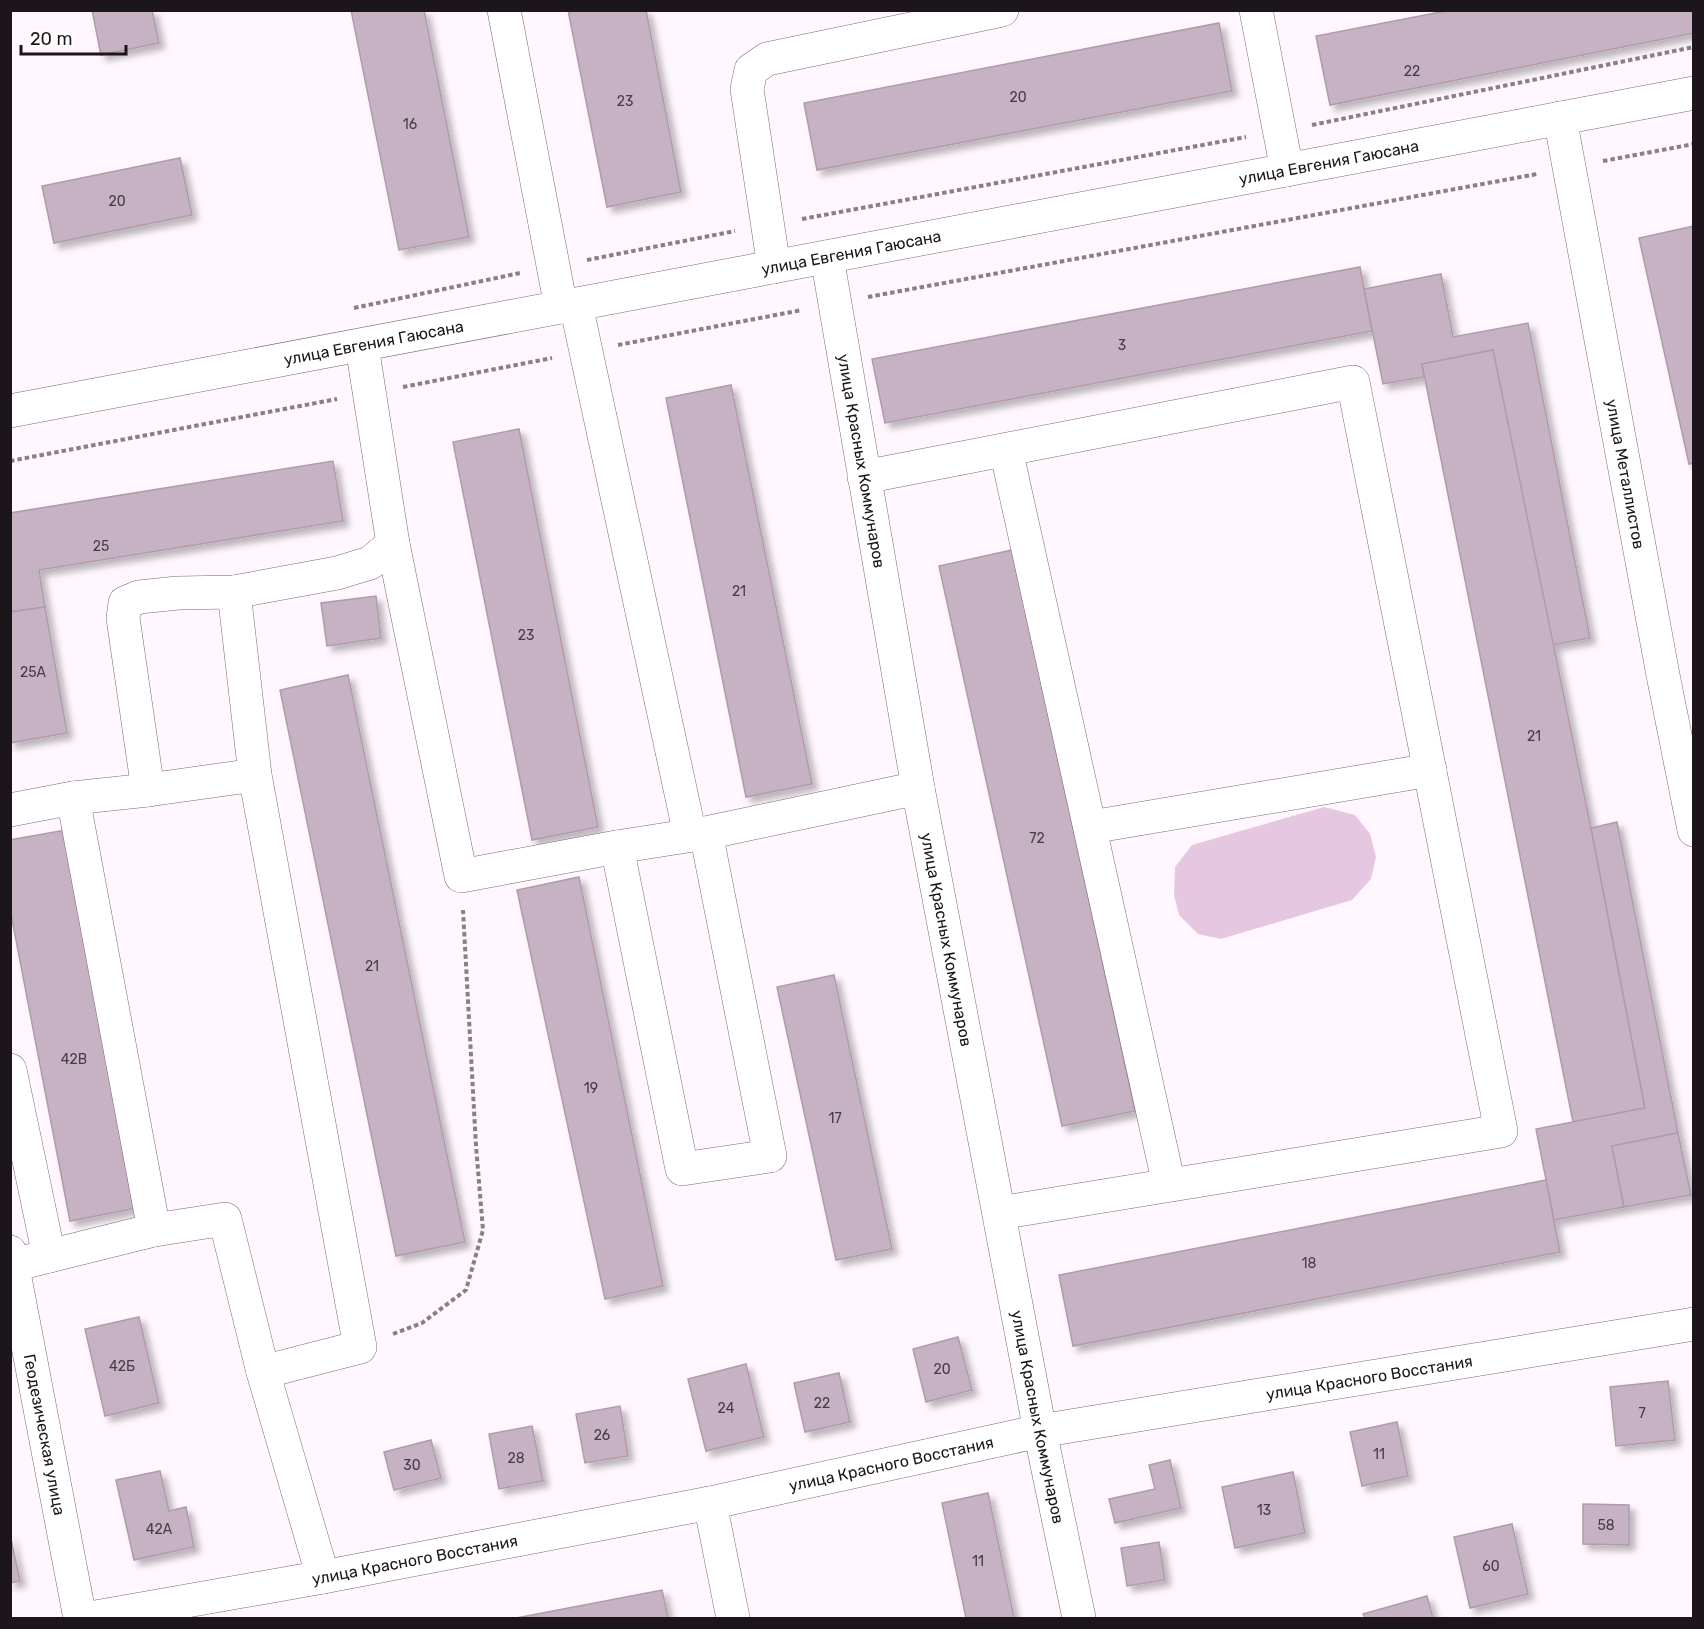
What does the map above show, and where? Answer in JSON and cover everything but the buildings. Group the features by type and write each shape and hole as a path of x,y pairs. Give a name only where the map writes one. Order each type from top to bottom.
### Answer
{"street":[{"path":"504,10 553,266 569,306 698,834 770,1156 682,1169 617,847"},
{"path":"774,267 747,89 751,70 767,59 931,18 1002,10"},
{"path":"1256,10 1287,170"},
{"name":"улица Евгения Гаюсана","path":"10,411 1694,93"},
{"name":"улица Металлистов","path":"1560,118 1694,830"},
{"name":"улица Красных Коммунаров","path":"827,257 918,788 1040,1431 1079,1618"},
{"path":"362,346 393,544 461,876 698,834 918,788"},
{"path":"864,477 1353,382 1501,1131 999,1213"},
{"path":"1006,450 1169,1185"},
{"path":"148,790 123,618 125,603 139,597 178,593 234,592 337,573 370,563 393,544"},
{"path":"234,592 255,776 360,1347 263,1372"},
{"path":"1090,827 1430,770"},
{"path":"10,810 74,798 255,776"},
{"path":"74,798 154,1230"},
{"path":"10,1070 49,1256"},
{"path":"12,1258 49,1256 154,1230 225,1219 263,1372 323,1577"},
{"name":"Геодезическая улица","path":"12,1258 80,1618"},
{"name":"улица Красного Восстания","path":"90,1618 323,1577 710,1503 1040,1431 1694,1324"},
{"path":"710,1503 732,1618"}],"path":[{"path":"345,310 553,266 1280,131 1694,47"},
{"path":"360,1347 422,1323 465,1290 483,1230 461,876"}],"shaded area":[{"path":"1324,807 1355,815 1370,834 1376,857 1371,879 1352,900 1221,939 1198,934 1179,915 1174,895 1175,867 1192,845"}]}
